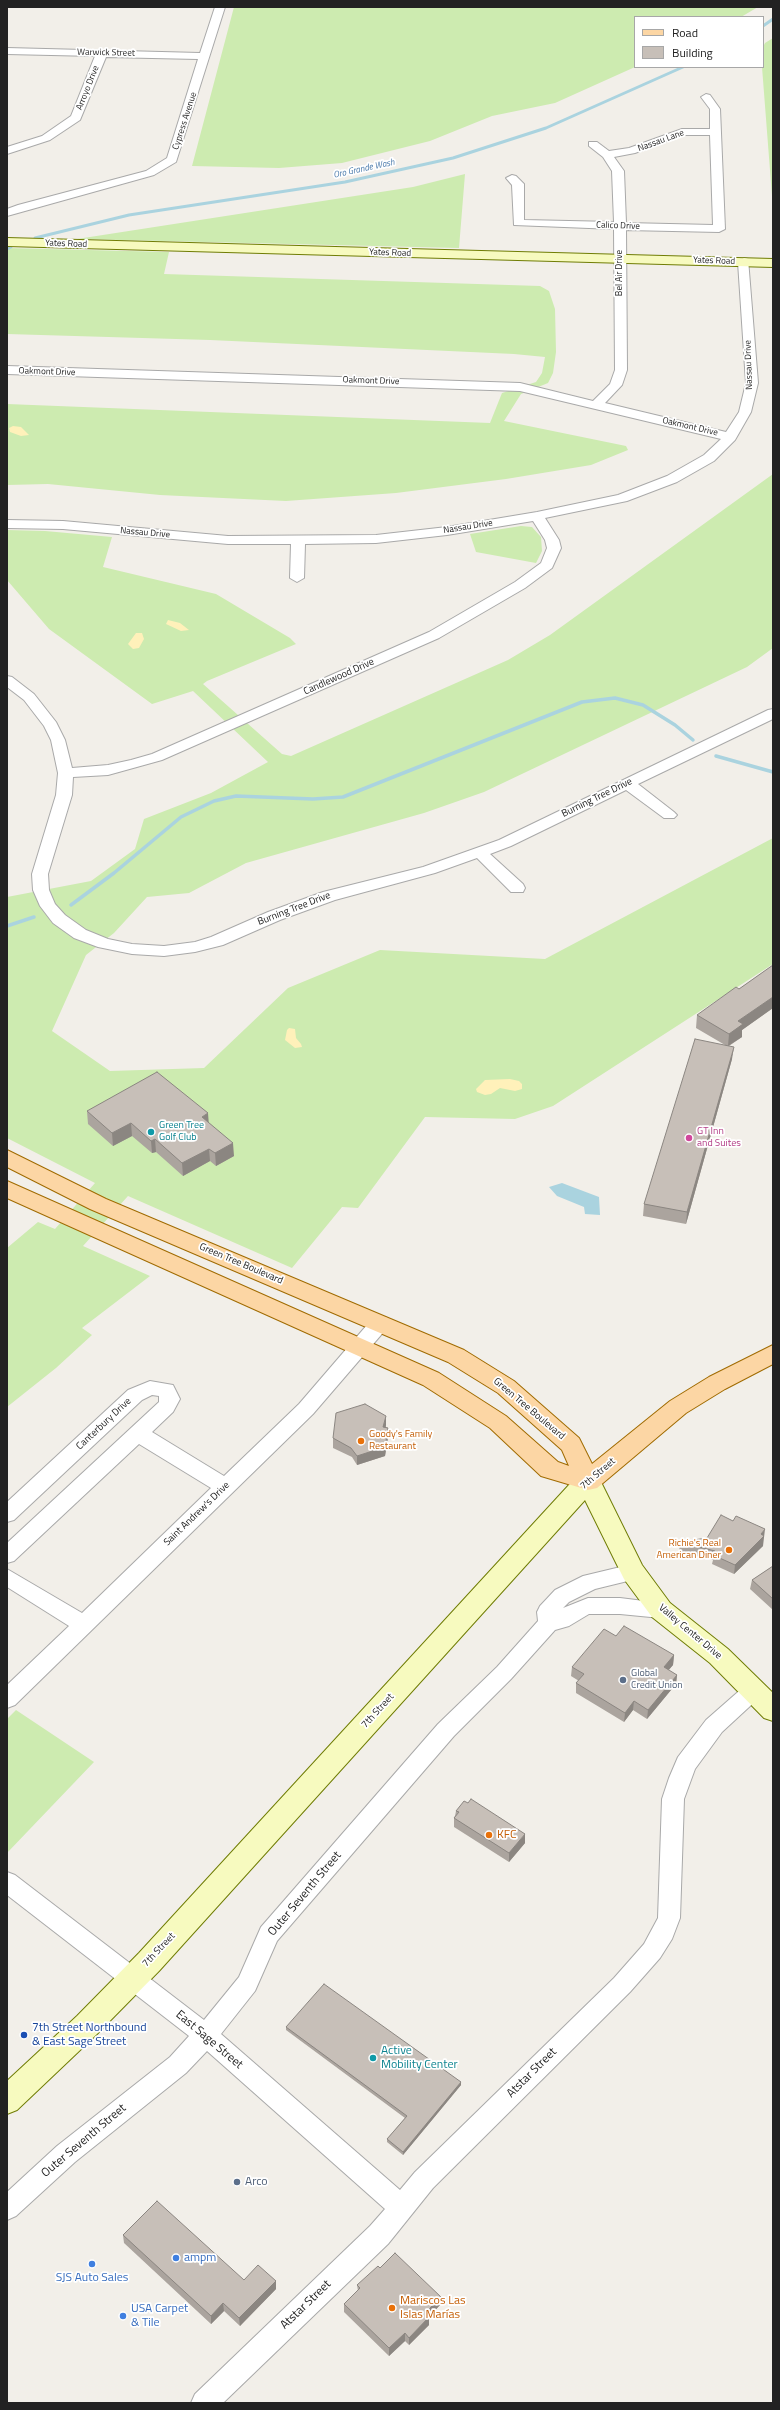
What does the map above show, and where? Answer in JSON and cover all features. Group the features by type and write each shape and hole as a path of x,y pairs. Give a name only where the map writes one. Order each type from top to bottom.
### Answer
{"main road":[{"name":"Green Tree Boulevard","path":"7,1158 98,1204 456,1356 506,1387 571,1444 588,1481"},
{"path":"7,1189 159,1259 430,1379 462,1397 498,1422 550,1469 588,1481"},
{"name":"7th Street","path":"588,1481 678,1407 724,1379 773,1354"}],"street":[{"name":"Cypress Avenue","path":"7,213 22,207 150,173 172,160 220,7"},
{"name":"Warwick Street","path":"7,51 204,56"},
{"name":"Arroyo Drive","path":"7,151 46,138 76,118 102,53"},
{"path":"706,97 716,108 716,132"},
{"name":"Nassau Lane","path":"607,155 631,151 682,132 716,132"},
{"name":"Calico Drive","path":"512,178 518,184 518,223 719,229 716,132"},
{"name":"Bel Air Drive","path":"593,144 607,155 618,171 620,226 621,370 616,385 597,404"},
{"name":"Yates Road","path":"7,242 773,263"},
{"name":"Nassau Drive","path":"7,524 63,525 228,540 298,541 376,539 447,531 537,516 622,498 672,479 709,458 730,437 745,412 752,383 744,262"},
{"name":"Oakmont Drive","path":"7,370 520,387 597,404 730,437"},
{"name":"Candlewood Drive","path":"66,773 108,770 157,757 434,635 520,585 547,565 554,548 552,540 537,516"},
{"path":"297,578 298,541"},
{"name":"Burning Tree Drive","path":"7,680 29,698 51,725 58,740 66,773 64,795 40,874 41,890 48,906 59,920 80,934 117,947 164,950 195,947 217,941 274,916 329,896 429,870 505,843 773,713"},
{"path":"627,783 669,815"},
{"path":"479,852 517,888"},
{"name":"Saint Andrew's Drive","path":"7,1699 306,1409 380,1323"},
{"name":"Canterbury Drive","path":"7,1514 142,1390 150,1388 166,1390 170,1399 169,1404 139,1434 7,1555"},
{"path":"139,1434 225,1487"},
{"name":"Valley Center Drive","path":"588,1481 633,1572 661,1610 719,1656 773,1710"},
{"name":"7th Street","path":"7,2100 87,2025 133,1978 588,1481"},
{"path":"633,1572 590,1582 562,1596 547,1612 549,1623 562,1620 588,1606 620,1606 661,1610"},
{"path":"7,1577 84,1625"},
{"name":"Outer Seventh Street","path":"7,2208 66,2154 178,2064 206,2035 247,1984 269,1934 446,1730 504,1673 549,1623"},
{"name":"Atstar Street","path":"204,2403 379,2235 424,2180 622,1984 652,1951 664,1932 669,1918 674,1799 680,1778 686,1764 714,1726 754,1690"},
{"name":"East Sage Street","path":"7,1882 206,2035 402,2208"}],"green space":[{"path":"234,7 758,7 743,16 634,16 634,67 555,103 492,116 430,141 342,163 279,168 192,166"},
{"path":"773,38 773,209 762,68 764,68 765,43"},
{"path":"465,174 459,248 77,239 413,187"},
{"path":"7,248 169,252 164,274 540,286 549,291 555,309 556,352 553,373 548,383 521,394 504,421 626,446 628,450 591,465 506,479 396,493 286,501 160,495 48,484 7,485 7,404 490,423 502,393 536,382 542,373 545,357 514,354 210,340 7,334"},
{"path":"773,474 773,648 747,667 484,792 424,813 246,863 189,893 147,897 114,933 86,955 52,1031 110,1071 204,1068 288,988 380,950 545,959 773,838 773,964 553,1106 515,1119 425,1117 358,1208 342,1207 292,1268 128,1196 83,1246 150,1276 82,1328 92,1335 56,1368 7,1407 7,1248 38,1222 55,1229 95,1183 7,1138 7,897 91,881 135,849 144,819 211,793 268,762 193,691 152,704 49,629 7,580 7,530 45,531 112,537 103,567 216,594 290,638 296,644 203,684 282,754 291,756 508,660 550,635"},
{"path":"521,526 532,527 541,537 542,551 536,563 476,552 470,534"},
{"path":"16,1710 94,1762 7,1853 7,1719"}],"sand":[{"path":"13,426 21,427 29,435 21,436 10,432 9,428"},
{"path":"168,620 180,623 189,630 181,631 166,624"},
{"path":"136,633 142,633 144,639 139,648 133,649 128,644"},
{"path":"289,1028 295,1029 296,1038 302,1047 295,1048 285,1040 287,1030"},
{"path":"510,1079 519,1081 522,1084 522,1089 515,1091 500,1088 491,1094 485,1095 477,1092 476,1089 485,1080"}],"water":[{"path":"562,1183 599,1197 600,1215 585,1214 584,1207 557,1196 549,1187"}],"building":[{"path":"773,965 773,997 738,1021 743,1024 729,1034 697,1015 736,987 739,989"},
{"name":"GT Inn and Suites","path":"695,1039 734,1047 687,1212 644,1204"},
{"name":"Green Tree Golf Club","path":"157,1072 208,1113 202,1117 233,1143 215,1153 209,1149 182,1163 155,1139 151,1141 131,1123 112,1133 87,1111"},
{"name":"Goody's Family Restaurant","path":"365,1404 386,1416 383,1427 388,1428 385,1447 357,1456 351,1448 333,1438 336,1413"},
{"name":"Richie's Real American Diner","path":"721,1515 733,1521 736,1516 765,1529 761,1534 764,1536 735,1565 713,1555 715,1551 680,1542 707,1538"},
{"path":"773,1566 773,1599 752,1580"},
{"name":"Global Credit Union","path":"624,1626 674,1655 664,1667 677,1675 648,1710 634,1701 625,1713 576,1683 584,1674 572,1667 604,1629 616,1636"},
{"name":"KFC","path":"471,1799 525,1834 509,1853 454,1818 459,1812 456,1811 464,1801 468,1803"},
{"name":"Active Mobility Center","path":"324,1984 461,2082 403,2152 387,2139 407,2116 286,2027"},
{"name":"ampm","path":"157,2201 244,2280 258,2265 276,2281 239,2318 223,2303 211,2316 123,2235"},
{"name":"Mariscos Las Islas Marías","path":"395,2253 441,2297 425,2313 429,2317 409,2338 405,2333 389,2348 344,2304 360,2288 357,2285 378,2266 380,2268"}],"waterway":[{"name":"Oro Grande Wash","path":"764,25 773,19"},
{"name":"Oro Grande Wash","path":"35,238 129,215 345,182 453,158 546,128 681,68"},
{"name":"Oro Grande Wash","path":"7,249 11,247"},
{"path":"71,905 114,873 181,817 214,801 236,796 313,799 343,797 582,702 615,698 643,705 675,725 693,740"},
{"path":"716,756 773,772"},
{"path":"7,926 34,917"}],"place":[{"name":"Green Tree Golf Club","path":"151,1132"},
{"name":"GT Inn and Suites","path":"689,1138"},
{"name":"Goody's Family Restaurant","path":"361,1441"},
{"name":"Richie's Real American Diner","path":"729,1550"},
{"name":"Global Credit Union","path":"623,1680"},
{"name":"KFC","path":"489,1835"},
{"name":"7th Street Northbound & East Sage Street","path":"24,2035"},
{"name":"Active Mobility Center","path":"373,2058"},
{"name":"Arco","path":"237,2182"},
{"name":"ampm","path":"176,2258"},
{"name":"SJS Auto Sales","path":"92,2264"},
{"name":"Mariscos Las Islas Marías","path":"392,2308"},
{"name":"USA Carpet & Tile","path":"123,2316"}]}
